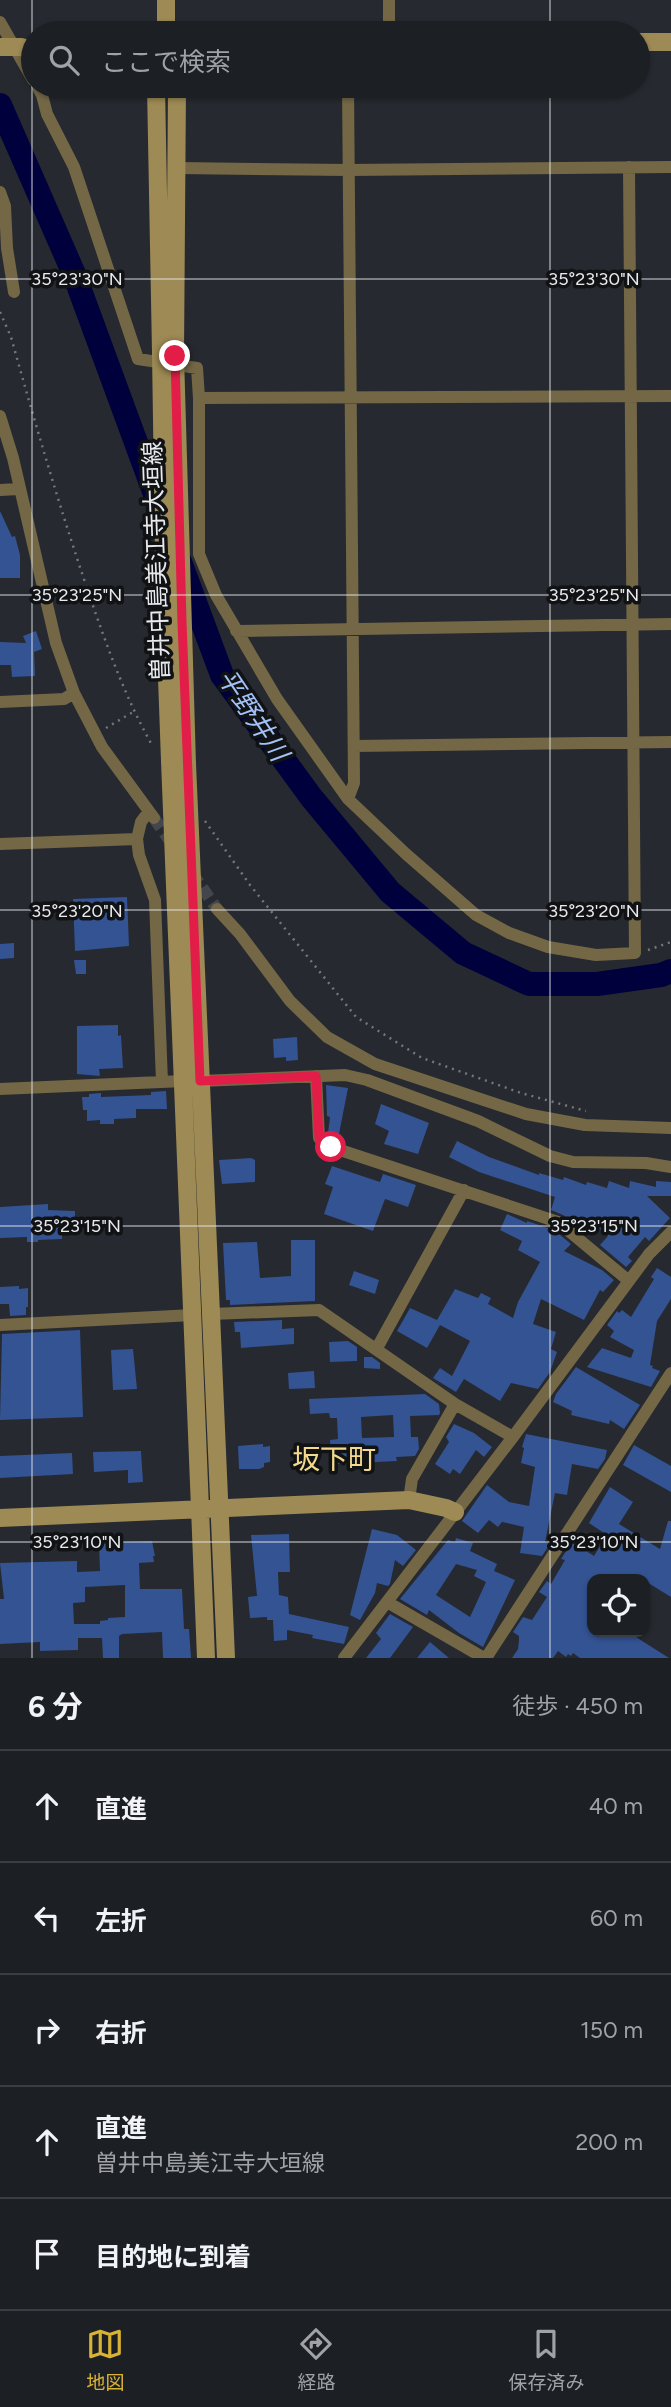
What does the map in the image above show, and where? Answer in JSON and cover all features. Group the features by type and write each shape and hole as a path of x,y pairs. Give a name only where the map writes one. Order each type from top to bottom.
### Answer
{"main road":[{"path":"166,0 166,21"},
{"path":"650,42 671,42"},
{"path":"0,47 21,47"},
{"path":"157,98 168,354"},
{"path":"168,354 177,168 177,98"},
{"name":"曽井中島美江寺大垣線","path":"168,354 178,763 202,1314"},
{"path":"202,1314 219,1509 226,1658"},
{"path":"202,1314 198,1509 206,1658"},
{"path":"0,1518 409,1500 446,1508 455,1513"}],"street":[{"path":"389,0 389,21"},
{"path":"0,22 21,59"},
{"path":"43,98 47,114 74,167 138,359 197,368 199,554 216,595 277,699 348,799 406,855 476,915 509,933 548,947 596,955 635,953 629,167"},
{"path":"348,98 354,783 348,799"},
{"path":"177,168 349,170 671,167"},
{"path":"0,192 5,206 14,292"},
{"path":"199,398 671,396"},
{"path":"0,416 13,458 56,643 74,692 95,734 152,815 141,822 137,839 139,855 155,900 162,1082"},
{"path":"0,490 19,489"},
{"path":"236,631 671,624"},
{"path":"0,702 64,699 74,692"},
{"path":"354,746 671,742"},
{"path":"0,844 137,839"},
{"path":"217,909 240,934 290,1001 327,1037 374,1064 526,1114 585,1125 671,1128"},
{"path":"0,1089 345,1075 367,1080 478,1121 550,1156 573,1163 646,1163 671,1167"},
{"path":"316,1076 319,1138 331,1147 558,1222 629,1281"},
{"path":"377,1348 464,1190"},
{"path":"344,1658 649,1254 671,1233"},
{"path":"0,1325 319,1310 455,1404 513,1437"},
{"path":"387,1602 485,1658 671,1373"},
{"path":"409,1500 412,1479 455,1404"}],"path":[{"path":"0,312 11,337 72,546 133,712 154,748"},
{"path":"95,734 133,712"},
{"path":"202,817 250,885 356,1017 422,1058 521,1093 596,1114"},
{"path":"635,953 671,942"}],"building":[{"path":"0,511 12,537 15,536 20,555 20,578 0,578"},
{"path":"36,631 42,649 34,652 35,676 12,677 11,665 0,665 0,642 26,643 23,636"},
{"path":"127,897 129,946 75,951 73,899"},
{"path":"14,943 14,958 0,959 0,944"},
{"path":"74,960 86,960 86,974 76,974"},
{"path":"118,1025 123,1068 99,1069 100,1076 77,1074 77,1026"},
{"path":"297,1037 298,1060 274,1058 273,1039"},
{"path":"326,1085 348,1088 338,1139 328,1133 330,1117 327,1116"},
{"path":"166,1091 167,1109 136,1109 136,1118 114,1119 114,1124 100,1124 100,1120 87,1121 87,1110 83,1110 82,1097 89,1097 89,1094 101,1093 101,1097 151,1095 151,1092"},
{"path":"381,1104 429,1123 418,1154 384,1144 389,1131 375,1124"},
{"path":"457,1141 489,1157 539,1175 563,1180 564,1177 586,1185 587,1182 607,1188 609,1181 629,1188 630,1181 656,1187 656,1181 671,1182 671,1196 647,1196 670,1218 649,1241 645,1237 628,1257 632,1261 626,1267 600,1245 608,1236 592,1222 583,1231 563,1215 551,1210 555,1197 479,1172 449,1157"},
{"path":"219,1160 255,1160 255,1182 222,1184"},
{"path":"332,1166 380,1182 383,1174 416,1185 408,1207 385,1199 373,1231 324,1214 333,1187 325,1184"},
{"path":"48,1204 48,1210 75,1211 75,1234 62,1234 62,1239 38,1242 27,1242 27,1237 0,1238 0,1207"},
{"path":"507,1214 554,1230 571,1244 564,1251 602,1270 614,1280 603,1292 600,1290 584,1320 541,1299 533,1324 556,1332 551,1349 557,1352 550,1372 538,1389 511,1383 500,1401 464,1379 456,1392 433,1378 440,1368 452,1376 470,1341 440,1325 427,1348 397,1331 410,1308 437,1320 455,1289 478,1298 481,1293 491,1298 488,1304 513,1318 518,1302 540,1262 518,1250 522,1241 500,1230"},
{"path":"291,1240 315,1240 315,1301 230,1305 230,1300 226,1300 223,1243 257,1242 260,1278 291,1276"},
{"path":"657,1268 671,1277 671,1299 657,1321 650,1365 660,1371 651,1387 587,1367 602,1348 631,1358 634,1350 610,1337 614,1331 607,1325 617,1311 619,1313 622,1310 631,1317 654,1279 651,1277"},
{"path":"354,1271 379,1280 375,1294 349,1285"},
{"path":"19,1286 19,1289 28,1288 26,1315 10,1316 9,1304 0,1304 0,1287"},
{"path":"282,1320 282,1329 294,1328 294,1344 241,1348 240,1332 235,1332 234,1322"},
{"path":"80,1330 83,1417 0,1420 2,1334"},
{"path":"348,1341 357,1347 357,1361 330,1362 329,1342"},
{"path":"133,1349 137,1389 113,1390 111,1350"},
{"path":"364,1357 372,1357 380,1363 380,1369 364,1368"},
{"path":"576,1367 640,1405 624,1429 610,1420 609,1424 571,1415 572,1411 553,1402"},
{"path":"314,1371 315,1388 289,1389 288,1373"},
{"path":"425,1394 439,1404 440,1413 410,1416 411,1437 418,1437 419,1449 415,1456 396,1457 397,1461 336,1464 331,1460 330,1440 338,1439 337,1418 330,1418 329,1413 310,1414 309,1399","holes":["393,1415 394,1437 362,1438 361,1417"]},
{"path":"454,1424 474,1433 492,1447 484,1457 476,1450 460,1474 453,1469 450,1474 435,1464 449,1442 446,1437"},
{"path":"526,1434 607,1450 598,1469 572,1464 567,1495 555,1493 545,1542 548,1547 542,1556 520,1553 524,1527 502,1522 498,1527 489,1520 478,1533 462,1521 487,1485 509,1502 529,1506 535,1467 521,1463"},
{"path":"263,1444 263,1447 270,1446 270,1462 264,1463 264,1467 259,1469 239,1469 238,1446"},
{"path":"634,1445 671,1466 671,1492 623,1465"},
{"path":"141,1451 143,1482 128,1483 128,1470 94,1472 93,1452"},
{"path":"72,1453 73,1474 0,1478 0,1456"},
{"path":"610,1487 633,1502 619,1524 660,1549 668,1521 671,1521 671,1597 650,1584 650,1574 587,1574 587,1637 636,1637 669,1658 580,1658 573,1653 566,1657 558,1651 553,1658 512,1658 518,1649 519,1640 519,1636 513,1632 523,1617 532,1620 547,1597 539,1592 547,1581 551,1584 565,1560 561,1559 572,1542 594,1556 607,1535 589,1523"},
{"path":"372,1529 397,1535 416,1550 403,1566 395,1560 390,1584 388,1586 377,1583 375,1593 360,1620 350,1615"},
{"path":"289,1534 290,1572 278,1572 279,1595 288,1597 289,1614 349,1627 344,1644 287,1630 287,1640 274,1641 273,1620 267,1620 267,1617 250,1618 248,1597 257,1596 251,1535"},
{"path":"456,1538 473,1543 470,1551 497,1564 494,1571 515,1580 483,1647 429,1610 427,1615 400,1599 448,1540 455,1542","holes":["456,1564 477,1570 474,1576 486,1582 470,1617 436,1595"]},
{"path":"152,1541 154,1562 139,1563 140,1589 182,1589 184,1629 189,1629 191,1658 163,1658 162,1632 122,1634 119,1636 119,1658 103,1658 102,1638 78,1638 78,1650 40,1651 40,1642 0,1644 0,1599 4,1599 0,1563 77,1561 77,1572 100,1571 99,1543","holes":["125,1585 125,1617 108,1618 100,1621 100,1624 74,1624 73,1603 85,1602 85,1587"]},
{"path":"390,1614 413,1627 390,1658 366,1658 381,1639 376,1633"},
{"path":"430,1642 449,1658 417,1658"}],"waterway":[{"name":"平野井川","path":"0,105 74,274 166,524"},
{"name":"平野井川","path":"180,562 222,675 311,797 390,892 463,953 529,984 597,984 661,975 671,971"}],"tunnel":[{"path":"154,818 172,844"},
{"path":"192,873 217,909"}],"district":[{"name":"坂下町","path":"334,1459"}],"route":[{"path":"175,356 182,622 200,1081 316,1076 319,1138 331,1147"}]}
